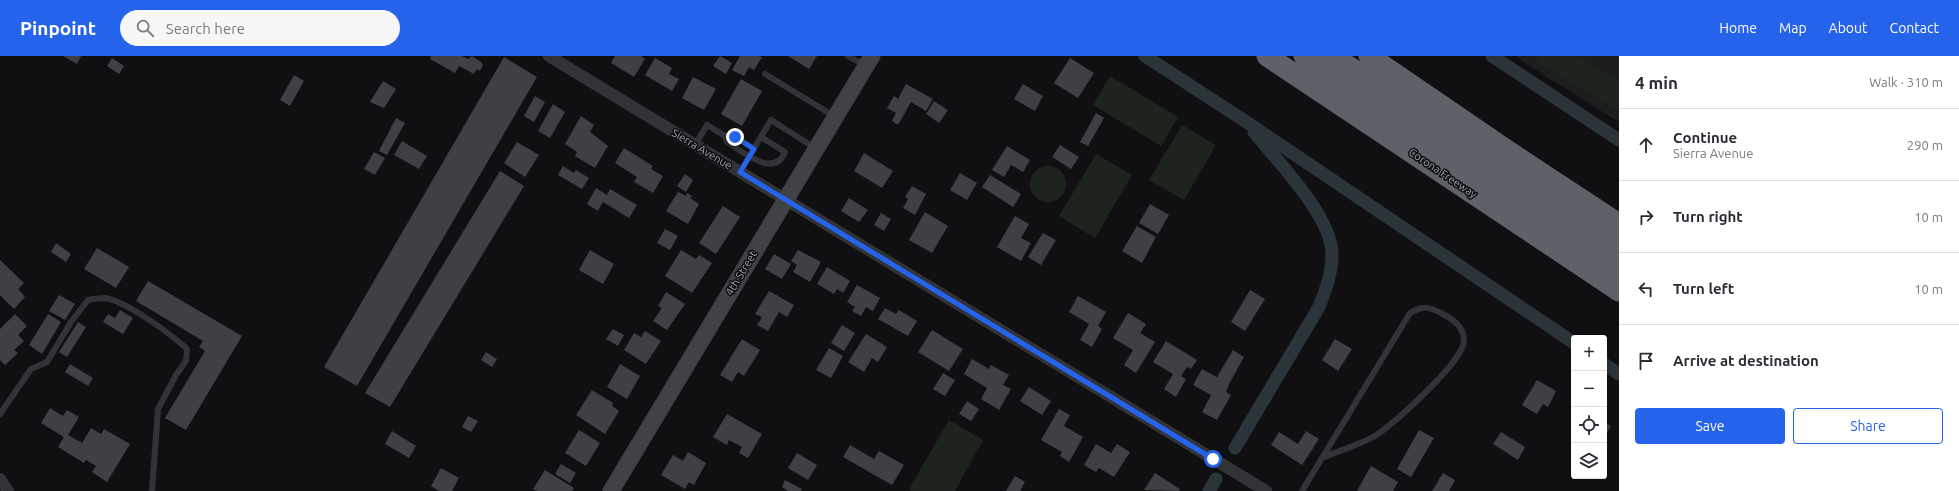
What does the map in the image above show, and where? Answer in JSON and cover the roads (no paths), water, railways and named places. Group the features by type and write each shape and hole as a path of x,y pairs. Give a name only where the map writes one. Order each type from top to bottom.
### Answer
{"highway":[{"name":"Corona Freeway","path":"1268,56 1619,291"},
{"path":"1304,56 1592,239"},
{"path":"1332,56 1592,239"},
{"path":"1369,56 1504,149 1619,224"},
{"path":"1504,149 1619,268"},
{"path":"1474,194 1592,239 1619,246"}],"street":[{"name":"Sierra Avenue","path":"548,56 1266,491"},
{"name":"4th Street","path":"611,491 869,61"},
{"path":"0,479 8,491"}],"lane":[{"path":"848,56 869,61"},
{"path":"766,74 835,116"},
{"path":"740,172 771,120 816,149"},
{"path":"695,145 706,125 725,136 727,142 763,164 774,164 782,159 785,152 761,137"},
{"path":"725,136 731,134 754,149"},
{"path":"0,414 31,369 47,362 71,322 88,300 106,298 129,307 178,341 187,349 186,361 176,375 158,409 154,490"},
{"path":"1302,491 1322,458 1410,313 1419,307 1429,307 1454,320 1462,329 1464,342 1456,359 1439,380 1377,434 1322,458"}],"waterway":[{"path":"1145,56 1245,121 1571,341"},
{"path":"1492,56 1619,140"},
{"path":"1235,448 1319,307 1328,281 1332,261 1330,239 1313,206 1289,173 1254,132"},
{"path":"1607,366 1619,374"},
{"path":"1209,491 1216,479"}]}
